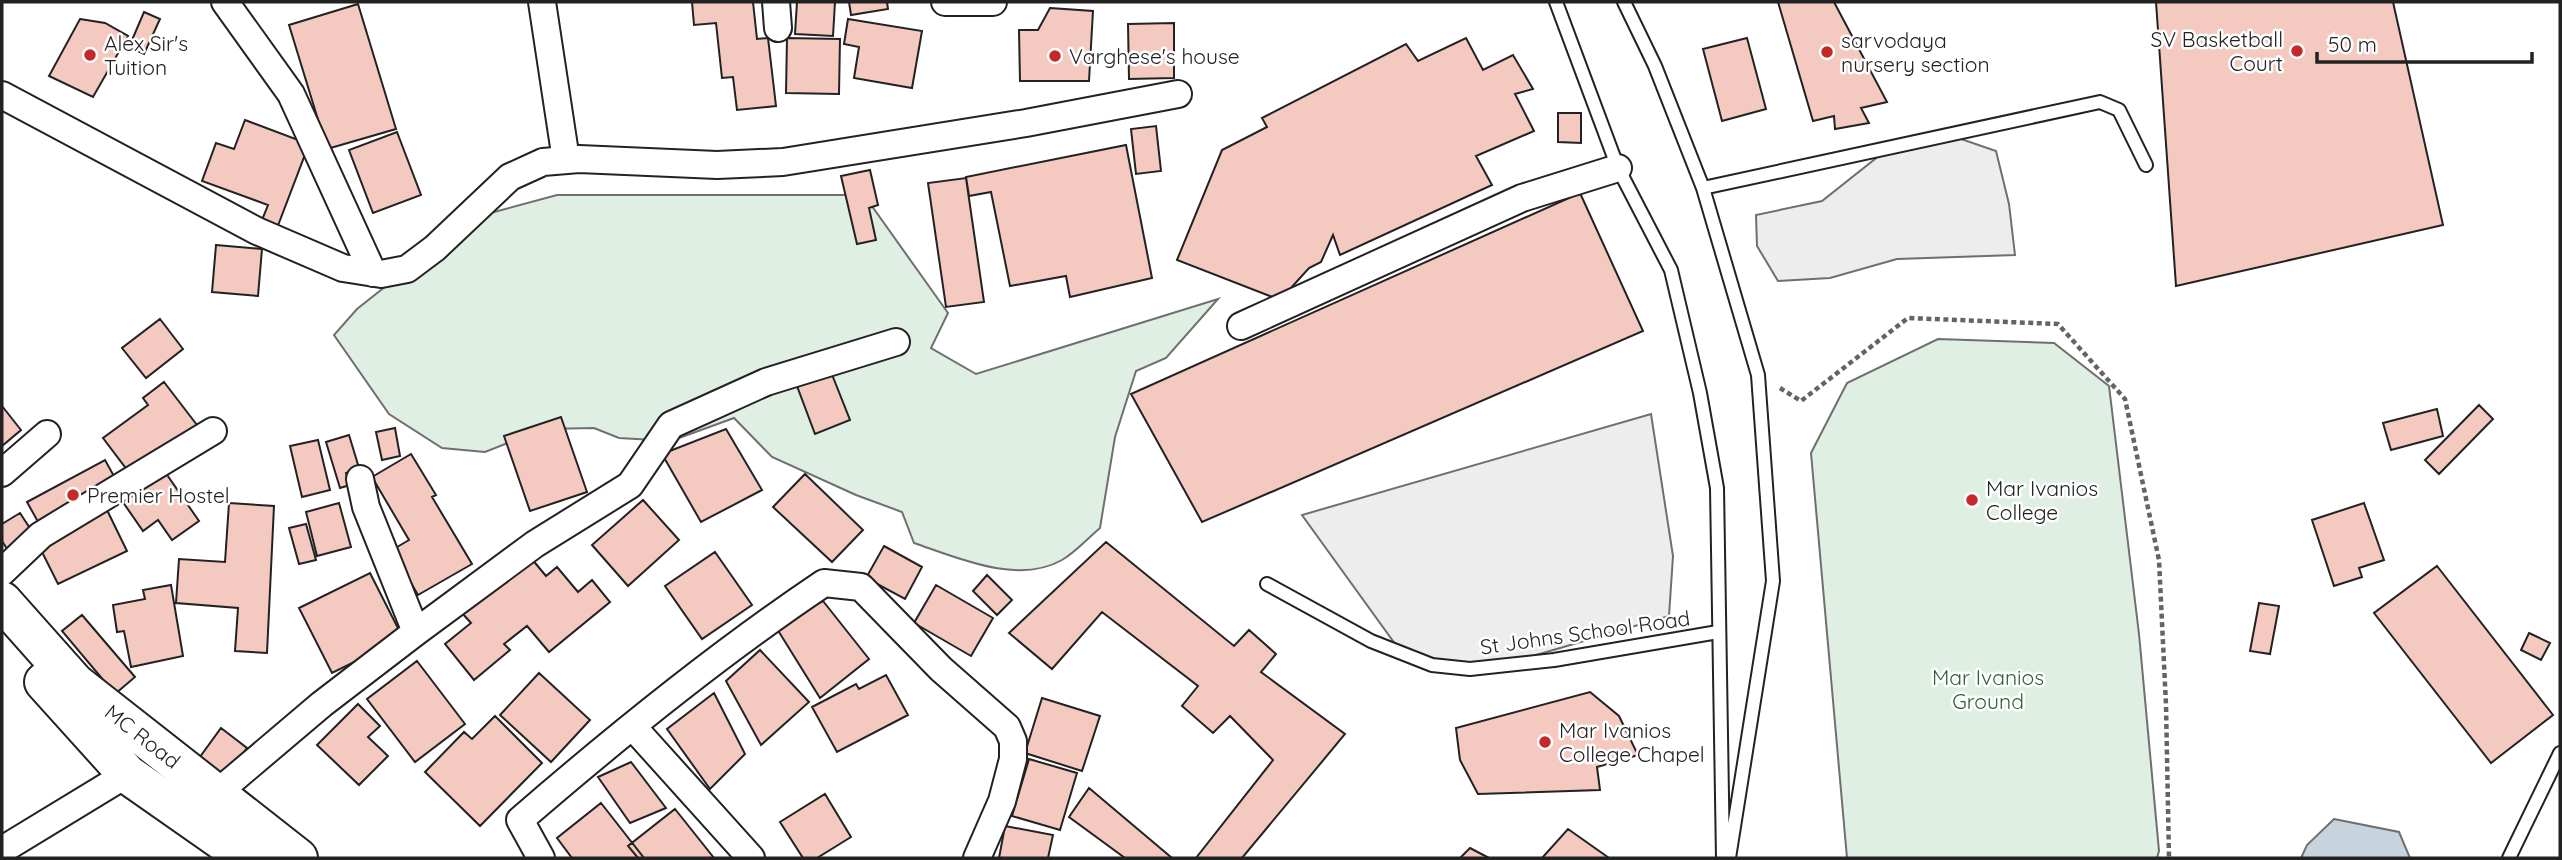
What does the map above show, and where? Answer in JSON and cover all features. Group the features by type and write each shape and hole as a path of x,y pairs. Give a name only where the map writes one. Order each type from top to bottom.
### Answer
{"main road":[{"name":"MC Road","path":"2,601 75,683 298,858"},
{"name":"MC Road","path":"2,635 127,774 247,858"}],"street":[{"path":"225,2 291,94 373,273"},
{"path":"542,2 566,160"},
{"path":"946,2 993,2"},
{"path":"2,95 257,231 343,268 373,273 407,269 435,248 510,177 543,162 566,160 717,165 783,162 1026,123 1178,94"},
{"path":"1241,327 1522,198 1618,168"},
{"path":"217,793 322,704 416,632 535,544 630,485 671,425 766,382 896,342"},
{"path":"2,572 41,535 213,431"},
{"path":"2,473 47,434"},
{"path":"360,479 366,507 416,632"},
{"path":"541,858 520,820 766,622 824,583 861,587 941,669 1007,727 1013,741 1013,759 1002,801 977,858"},
{"path":"633,727 751,858"},
{"path":"2,850 127,774"}],"lane":[{"path":"1556,2 1618,168 1671,270 1700,393 1717,488 1723,858"},
{"path":"1624,2 1655,66 1703,188 1758,375 1773,582 1729,858"},
{"path":"1703,188 2100,102 2119,110 2146,165"},
{"name":"St Johns School Road","path":"1267,584 1371,641 1432,665 1470,668 1554,660 1718,632"},
{"path":"2509,858 2560,753"}],"path":[{"path":"1758,375 1801,401 1908,318 2058,324 2125,399 2158,560 2166,705 2169,858"}],"green space":[{"path":"557,195 864,195 948,313 931,348 976,374 1218,299 1166,358 1136,371 1115,437 1100,528 1062,560 1045,567 1007,570 969,562 914,543 902,512 856,495 772,457 734,418 671,441 619,438 594,428 543,429 485,452 442,448 389,414 334,335 357,309 472,218"},
{"name":"Mar Ivanios Ground","path":"1938,339 2054,343 2109,386 2139,634 2159,851 2157,858 1847,858 1811,453 1847,383"}],"shaded area":[{"path":"1938,131 1996,151 2009,204 2015,255 1897,259 1830,278 1778,281 1757,246 1756,215 1822,201 1894,144"},
{"path":"1651,414 1673,556 1669,616 1499,666 1406,659 1302,515"},
{"path":"2334,819 2399,832 2410,858 2301,858 2307,845"}],"building":[{"path":"692,2 753,2 757,39 768,38 776,106 737,110 733,77 722,78 716,23 694,25"},
{"path":"797,2 835,2 833,36 795,34"},
{"path":"849,2 887,2 888,9 851,15"},
{"name":"sarvodaya nursery section","path":"1778,2 1834,2 1887,102 1861,108 1869,123 1835,129 1834,116 1813,121"},
{"path":"2156,2 2393,2 2443,225 2176,286"},
{"path":"358,4 396,129 327,149 289,25"},
{"name":"Varghese's house","path":"1050,8 1093,11 1089,81 1020,81 1019,30 1038,30"},
{"path":"144,12 160,19 144,54 129,47"},
{"name":"Alex Sir's Tuition","path":"80,19 105,23 128,36 93,97 49,76"},
{"path":"848,19 922,31 912,88 854,78 859,47 844,44"},
{"path":"1174,23 1174,78 1129,79 1128,24"},
{"path":"787,38 840,39 839,94 786,93"},
{"path":"1466,38 1483,70 1513,55 1533,89 1515,94 1534,131 1476,156 1492,185 1340,255 1333,235 1321,262 1309,268 1280,300 1177,260 1222,150 1267,127 1262,118 1406,44 1418,61"},
{"path":"1747,38 1766,109 1722,121 1703,49"},
{"path":"1558,113 1581,113 1581,143 1558,142"},
{"path":"245,120 309,144 274,236 258,230 268,205 202,181 216,143 234,149"},
{"path":"1156,126 1161,171 1136,174 1131,129"},
{"path":"397,132 421,195 373,213 349,150"},
{"path":"1126,145 1152,278 1070,297 1066,276 1010,286 991,192 969,196 966,177"},
{"path":"870,170 878,205 869,208 876,240 857,244 841,176"},
{"path":"966,178 984,302 946,307 928,183"},
{"path":"1580,193 1643,331 1202,522 1131,394"},
{"path":"216,245 262,249 258,296 212,292"},
{"path":"160,319 183,349 146,378 122,348"},
{"path":"831,372 850,420 815,434 797,386"},
{"path":"164,382 197,425 131,475 103,438 148,405 143,398"},
{"path":"2479,405 2493,419 2439,474 2425,460"},
{"path":"2,406 21,430 2,446"},
{"path":"2437,409 2443,436 2391,450 2383,423"},
{"path":"561,417 587,492 530,511 504,436"},
{"path":"395,428 400,456 382,460 376,432"},
{"path":"726,429 762,490 701,522 662,454"},
{"path":"349,435 359,468 346,473 350,485 340,488 326,442"},
{"path":"318,440 330,490 302,497 290,446"},
{"path":"411,454 436,495 432,497 472,564 418,595 392,550 409,540 372,477"},
{"name":"Premier Hostel","path":"105,460 120,487 42,529 27,502"},
{"path":"163,469 199,521 172,540 158,520 143,531 120,498"},
{"path":"805,474 863,530 832,562 773,507"},
{"path":"643,500 679,540 628,586 592,545"},
{"path":"229,503 274,506 267,653 235,651 238,608 176,603 179,559 225,562"},
{"path":"339,503 351,547 317,556 306,512"},
{"path":"2364,503 2384,560 2359,568 2362,577 2334,586 2312,520"},
{"path":"107,510 127,551 58,584 38,544"},
{"path":"20,513 35,536 9,552 2,541 2,524"},
{"path":"306,524 316,560 299,564 289,528"},
{"path":"1106,542 1234,646 1249,630 1276,654 1261,672 1345,734 1242,858 1196,858 1273,760 1230,716 1213,733 1182,706 1198,686 1102,612 1052,669 1009,633"},
{"path":"884,546 922,567 905,599 866,578"},
{"path":"715,552 752,605 702,639 665,586"},
{"path":"531,558 546,576 557,567 578,592 592,580 610,602 549,652 527,626 504,644 510,650 474,680 445,644 471,623 462,613"},
{"path":"2437,566 2553,715 2491,763 2374,613"},
{"path":"370,573 403,638 332,673 299,608"},
{"path":"987,575 1012,600 997,615 973,591"},
{"path":"171,585 183,656 131,667 124,631 117,632 113,605 145,599 143,590"},
{"path":"936,585 993,618 971,656 914,623"},
{"path":"823,601 869,659 820,698 774,624"},
{"path":"2259,603 2279,606 2270,654 2250,651"},
{"path":"82,615 135,677 115,694 62,631"},
{"path":"2529,633 2550,643 2541,660 2521,650"},
{"path":"760,650 809,702 761,745 726,681"},
{"path":"417,661 465,724 415,762 367,699"},
{"path":"539,673 590,720 551,762 500,715"},
{"path":"886,675 908,715 837,752 812,707 856,684 859,689"},
{"name":"Mar Ivanios College Chapel","path":"1590,692 1619,716 1638,755 1597,767 1600,790 1478,794 1460,760 1456,728"},
{"path":"714,693 745,754 710,789 667,729"},
{"path":"1042,698 1100,716 1082,771 1025,753"},
{"path":"358,704 380,726 368,737 388,756 359,785 317,745"},
{"path":"495,716 542,763 480,826 425,772 464,732 472,739"},
{"path":"221,728 247,748 223,780 197,761"},
{"path":"1029,759 1077,773 1060,830 1012,816"},
{"path":"631,762 666,808 630,823 598,777"},
{"path":"1089,788 1172,858 1125,858 1069,817"},
{"path":"825,794 851,837 817,858 803,858 780,822"},
{"path":"601,803 644,858 572,858 557,838"},
{"path":"675,809 714,858 638,858 628,846"},
{"path":"1005,826 1053,835 1048,858 999,858"},
{"path":"1568,829 1609,858 1542,858"},
{"path":"1470,848 1489,858 1460,858"}],"place":[{"name":"SV Basketball Court","path":"2297,51"},
{"name":"sarvodaya nursery section","path":"1827,52"},
{"name":"Alex Sir's Tuition","path":"90,55"},
{"name":"Varghese's house","path":"1055,56"},
{"name":"Premier Hostel","path":"73,495"},
{"name":"Mar Ivanios College","path":"1972,500"},
{"name":"Mar Ivanios College Chapel","path":"1545,742"}]}
